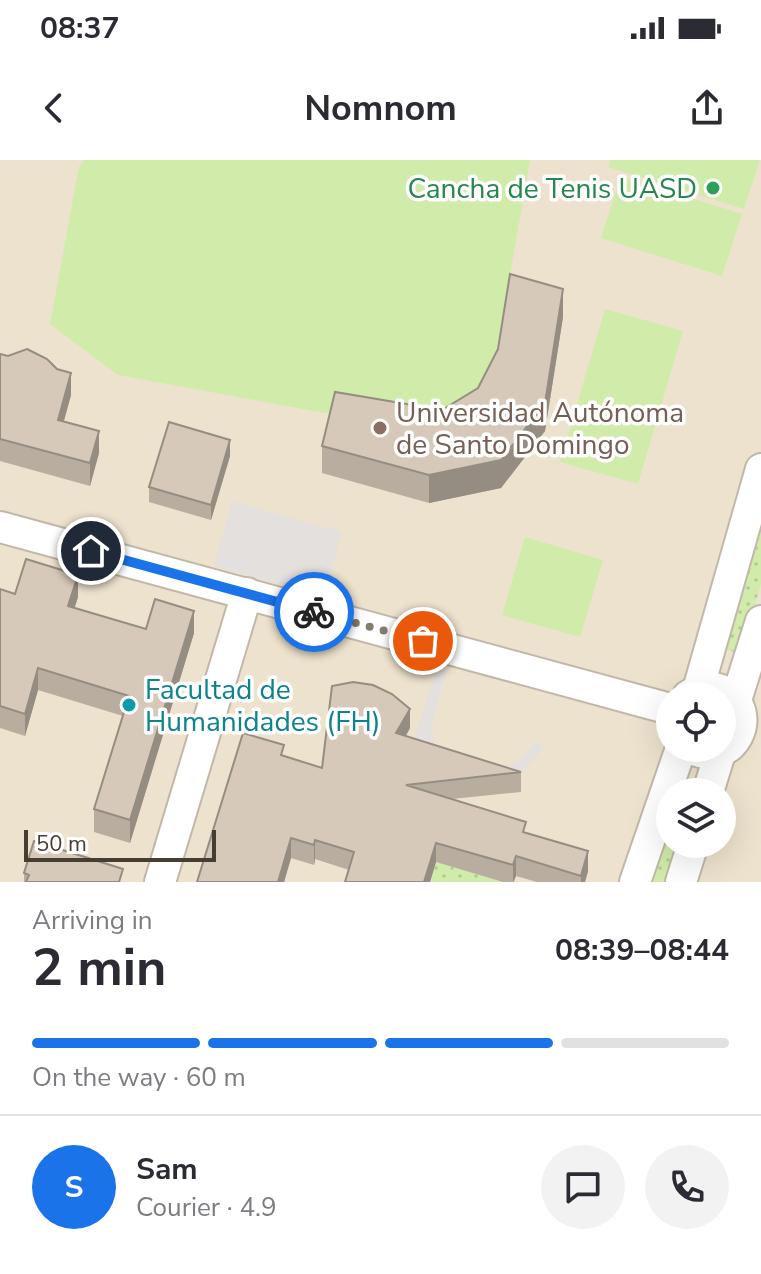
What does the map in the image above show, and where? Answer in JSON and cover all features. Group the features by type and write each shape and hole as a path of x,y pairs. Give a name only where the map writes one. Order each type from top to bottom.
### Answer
{"street":[{"path":"696,682 761,469"},
{"path":"0,527 656,705"},
{"path":"160,882 247,593"},
{"path":"736,722 741,710 736,700 761,621"},
{"path":"635,882 676,762"},
{"path":"681,882 689,858"}],"shaded area":[{"name":"Universidad Autónoma de Santo Domingo","path":"0,160 761,160 761,882 0,882"},
{"path":"232,501 342,532 323,596 214,566"},
{"path":"437,665 447,669 432,726 434,741 443,753 503,768 521,759 536,741 544,748 525,769 505,778 409,757"}],"green space":[{"path":"84,160 530,160 492,378 476,410 407,428 118,375 50,324 79,167"},
{"name":"Cancha de Tenis UASD","path":"610,160 760,160 744,209 608,167"},
{"path":"621,176 742,214 722,276 601,238"},
{"path":"605,309 683,331 638,484 560,462"},
{"path":"761,517 761,584 740,654 722,648"},
{"path":"525,537 603,560 580,637 502,615"},
{"path":"659,858 681,858 673,882 652,882"},
{"path":"436,862 503,882 430,882"}],"building":[{"path":"510,274 563,289 545,403 501,460 429,475 322,446 335,392 442,410 478,388 498,349"},
{"path":"27,349 47,359 57,369 71,373 58,420 99,431 90,463 0,439 0,354 8,356"},
{"path":"169,422 230,440 211,505 149,487"},
{"name":"Facultad de Humanidades (FH)","path":"26,559 78,575 68,606 146,629 155,599 194,611 130,820 94,809 129,696 38,668 25,714 0,706 0,589 15,594"},
{"path":"353,682 373,685 392,694 410,709 396,733 521,772 406,785 526,822 523,832 588,851 581,876 516,856 513,865 436,843 424,882 345,882 354,852 315,840 314,845 291,838 278,882 197,882 243,733 284,745 281,755 322,768 332,686"},
{"path":"34,841 123,869 119,882 26,882 29,875 24,873"}],"way so far":[{"path":"314,612 423,641"}],"place":[{"name":"Cancha de Tenis UASD","path":"713,188"},
{"name":"Universidad Autónoma de Santo Domingo","path":"380,428"},
{"name":"Facultad de Humanidades (FH)","path":"129,705"}],"route":[{"path":"91,551 314,612"}]}
